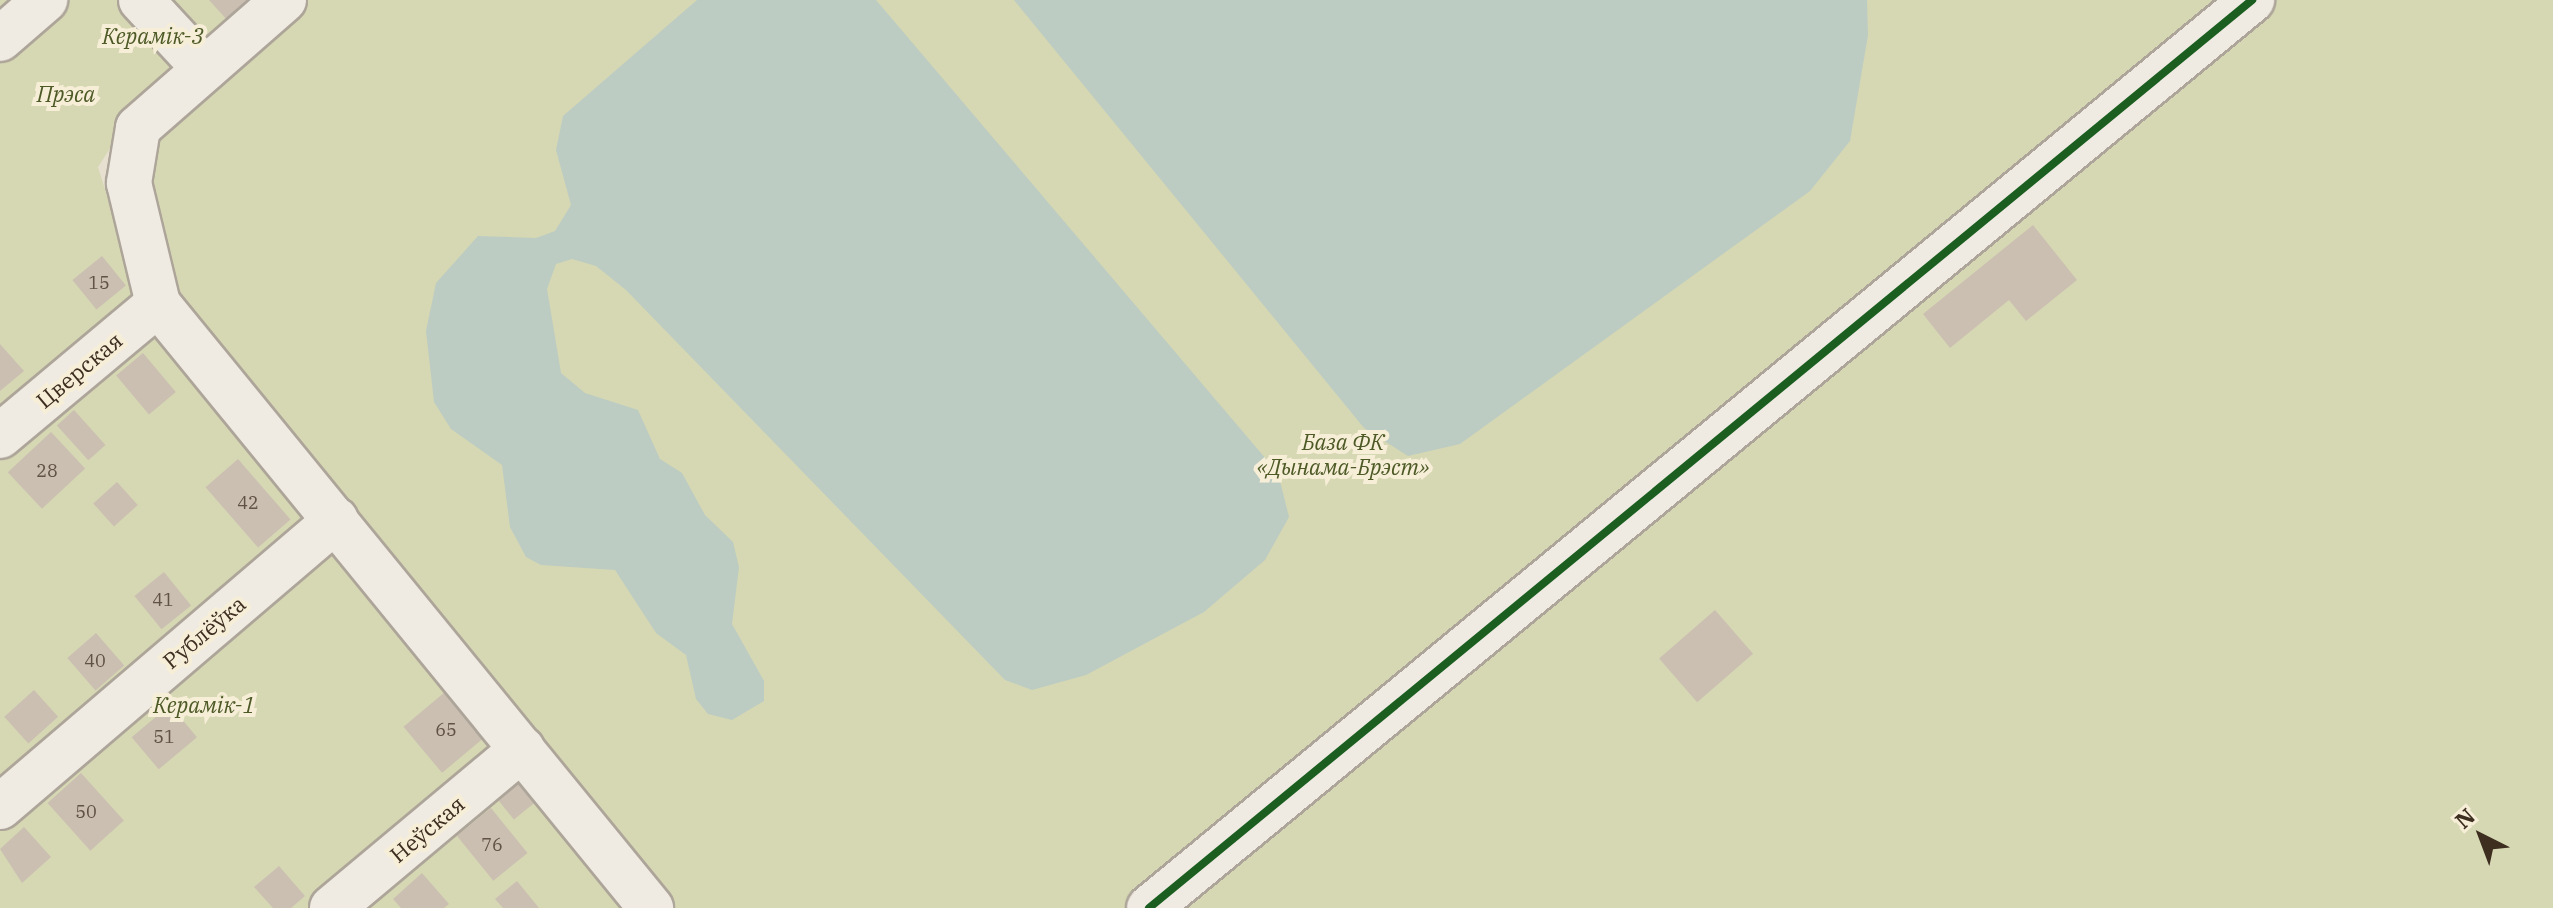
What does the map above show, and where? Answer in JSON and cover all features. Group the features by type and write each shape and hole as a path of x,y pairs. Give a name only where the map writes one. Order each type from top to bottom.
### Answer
{"street":[{"path":"0,39 45,0"},
{"path":"141,0 205,69"},
{"path":"284,0 138,128 129,183 158,304 651,908"},
{"path":"1149,908 2252,0"},
{"name":"Цверская","path":"0,436 158,304"},
{"name":"Рублёўка","path":"0,807 336,520"},
{"name":"Неўская","path":"332,908 522,749"}],"green space":[{"name":"Керамік-1","path":"0,0 250,0 150,87 98,167 139,299 630,908 0,908"},
{"name":"База ФК «Дынама-Брэст»","path":"304,0 2553,0 2553,908 656,908 158,304 133,155"}],"shaded area":[{"path":"697,0 876,0 1278,473 1289,517 1265,560 1204,612 1086,675 1032,690 1005,680 626,290 596,266 572,259 556,264 547,289 561,373 585,393 638,410 660,459 682,473 705,515 733,542 739,567 732,624 764,681 764,701 732,720 708,714 696,699 686,655 656,633 615,570 541,565 526,557 510,527 502,465 451,429 434,402 426,331 436,283 478,236 536,238 555,231 571,205 556,150 563,116"},
{"path":"1014,0 1867,0 1868,35 1850,141 1810,191 1460,444 1408,456 1364,428"}],"building":[{"path":"209,0 252,0 228,21"},
{"path":"2033,225 2077,280 2026,321 2009,300 1950,348 1923,314"},
{"path":"102,256 126,286 96,309 72,280"},
{"path":"0,344 24,371 0,391"},
{"path":"143,353 176,392 149,415 116,375"},
{"path":"74,410 105,445 88,460 57,425"},
{"path":"51,432 85,469 42,509 8,472"},
{"path":"238,459 290,519 258,548 206,487"},
{"path":"117,482 138,505 114,526 93,503"},
{"path":"164,572 191,605 162,629 134,596"},
{"path":"1715,610 1753,654 1697,702 1659,659"},
{"path":"96,633 124,665 96,690 67,658"},
{"path":"451,687 490,733 442,773 404,727"},
{"path":"34,690 58,717 28,744 4,717"},
{"path":"170,705 197,737 159,769 132,737"},
{"path":"81,773 124,821 90,851 48,803"},
{"path":"521,779 538,800 514,819 497,799"},
{"path":"491,808 528,853 493,881 457,836"},
{"path":"24,827 51,857 22,883 0,849"},
{"path":"279,866 305,896 291,908 273,908 254,887"},
{"path":"422,873 449,904 444,908 401,908 393,899"},
{"path":"517,881 539,908 503,908 495,899"}],"cycle path":[{"path":"1149,908 2252,0"}],"park label":[{"name":"Керамік-3","path":"153,36"},
{"name":"Прэса","path":"66,94"}]}
